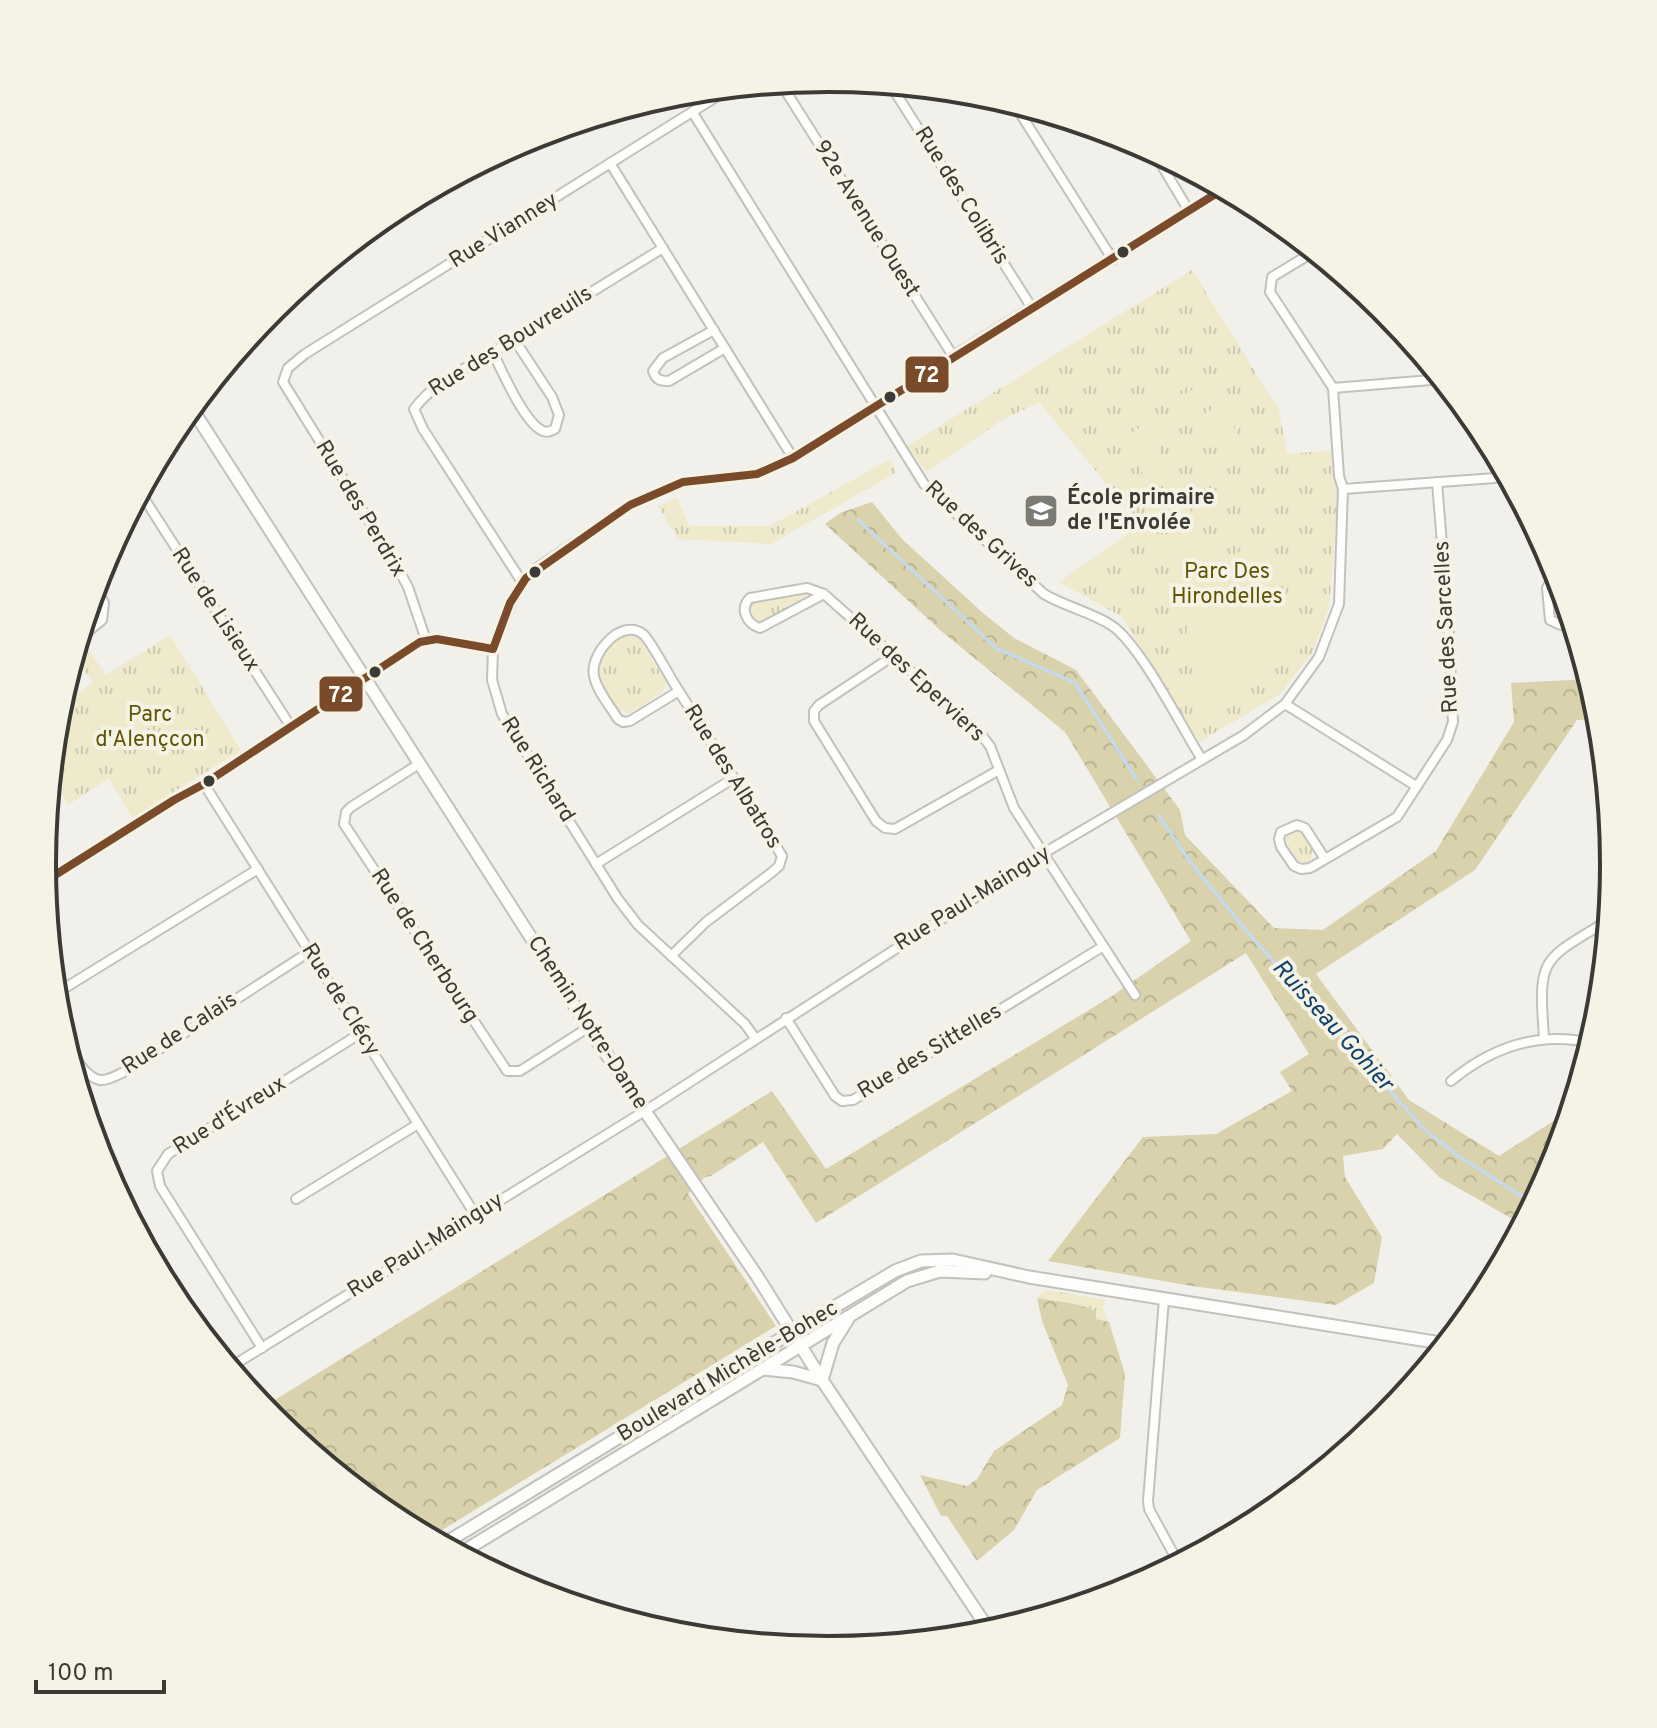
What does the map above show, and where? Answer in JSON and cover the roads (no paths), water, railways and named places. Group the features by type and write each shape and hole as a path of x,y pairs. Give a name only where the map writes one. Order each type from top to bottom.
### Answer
{"street":[{"name":"92e Avenue Ouest","path":"787,93 953,356"},
{"name":"Rue des Colibris","path":"897,95 1032,308"},
{"name":"Rue Vianney","path":"283,382 288,368 305,354 712,101"},
{"name":"Rue des Grives","path":"693,113 924,484 1044,594 1113,626 1125,637 1201,758"},
{"path":"1022,117 1113,260"},
{"path":"610,163 793,458"},
{"path":"1163,168 1189,211"},
{"name":"Rue Richard","path":"755,1038 745,1024 638,925 502,714 492,680 493,649 505,615 522,582 537,568 630,505 683,482 757,474 793,458 1214,195"},
{"name":"Rue des Bouvreuils","path":"522,582 423,429 414,409 425,394 446,378 493,353 663,248"},
{"name":"Rue Paul-Mainguy","path":"239,1362 476,1216 1044,853 1244,735 1285,704 1319,657 1339,604 1343,489 1339,476 1333,388 1270,292 1272,277 1306,257"},
{"path":"714,330 663,358 653,371 655,377 669,381 725,348"},
{"path":"493,353 526,414 540,430 548,432 555,429 559,415 552,397 514,339"},
{"path":"1333,388 1430,380"},
{"name":"Rue des Perdrix","path":"283,382 394,561 408,587 426,640"},
{"name":"Chemin Notre-Dame","path":"198,418 643,1110 757,1276 822,1380 983,1621"},
{"path":"1343,489 1498,478"},
{"name":"Rue des Sarcelles","path":"1325,859 1305,828 1297,825 1281,832 1281,847 1294,866 1310,868 1397,817 1447,740 1453,722 1437,482"},
{"name":"Rue de Lisieux","path":"146,502 291,727"},
{"path":"1548,585 1550,620 1563,625"},
{"path":"807,588 824,594 760,628 752,625 744,612 745,603 750,598 807,588"},
{"name":"Rue des Eperviers","path":"824,594 978,731 990,746 1014,808 1135,995"},
{"path":"94,627 102,620 103,601"},
{"name":"Rue des Albatros","path":"671,956 706,922 779,866 782,856 734,778 643,634 631,629 620,632 598,650 593,676 618,719 623,722 630,721 679,691"},
{"path":"56,874 204,784 426,640 442,639 493,649"},
{"path":"893,656 814,711 814,721 876,821 885,828 895,829 999,770"},
{"path":"1285,704 1416,786"},
{"name":"Rue de Cherbourg","path":"419,764 351,807 346,812 344,824 507,1071 520,1071 589,1027"},
{"path":"596,864 734,778"},
{"name":"Rue de Clécy","path":"204,784 476,1216"},
{"path":"67,987 258,869"},
{"path":"1544,1038 1542,989 1545,968 1559,951 1598,927"},
{"name":"Rue des Sittelles","path":"786,1018 835,1096 842,1101 853,1100 1102,947"},
{"name":"Rue de Calais","path":"83,1068 98,1080 124,1072 309,952"},
{"name":"Rue d'Évreux","path":"262,1348 160,1186 157,1171 168,1154 361,1033"},
{"path":"1451,1081 1496,1052 1525,1041 1544,1038 1580,1042"},
{"path":"296,1199 418,1124"},
{"name":"Boulevard Michèle-Bohec","path":"453,1539 895,1271 921,1261 949,1259 1029,1277 1434,1342"},
{"name":"Boulevard Michèle-Bohec","path":"469,1548 907,1281 934,1271 958,1270 1029,1277"},
{"path":"1164,1299 1148,1506 1174,1555"},
{"path":"763,1369 793,1372 822,1380 833,1343 850,1315"}],"waterway":[{"name":"Ruisseau Gohier","path":"858,520 996,648 1075,683 1137,780"},
{"name":"Ruisseau Gohier","path":"1159,816 1188,859 1249,934 1425,1130 1457,1155 1525,1198"}],"place":[{"name":"École primaire de l'Envolée","path":"1041,511"}],"park label":[{"name":"Parc Des Hirondelles","path":"1227,584"},
{"name":"Parc d'Alençcon","path":"150,728"}]}
